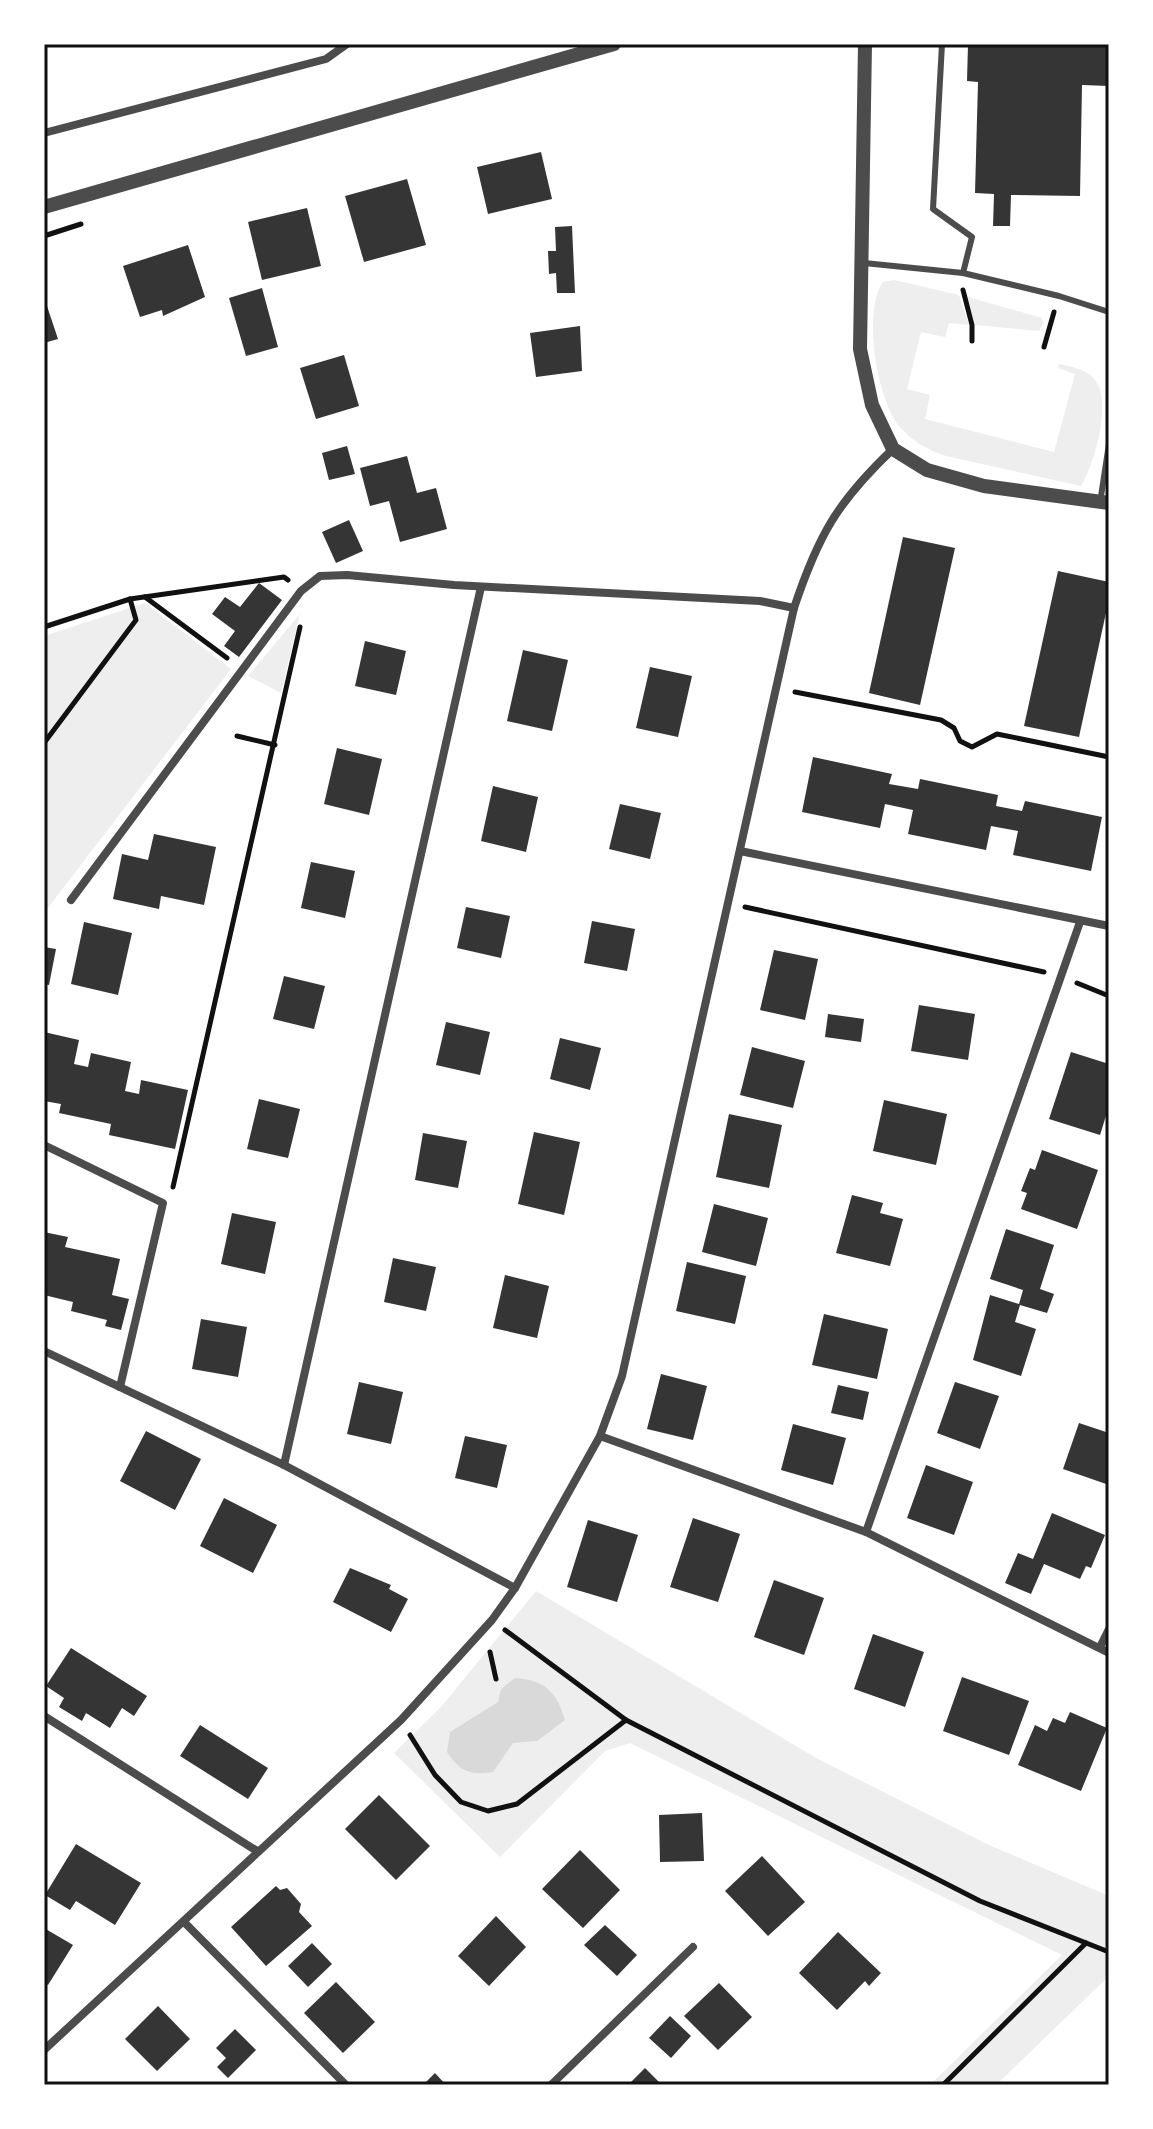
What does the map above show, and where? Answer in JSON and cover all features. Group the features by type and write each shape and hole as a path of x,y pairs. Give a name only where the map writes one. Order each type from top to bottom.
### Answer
{"street":[{"path":"44,133 326,59 347,44"},
{"path":"44,207 614,44"},
{"path":"865,44 860,349 872,405 893,449 927,470 984,486 1104,503"},
{"path":"44,2050 185,1923 257,1851 401,1720 492,1620 515,1588 600,1436 622,1376 794,608 817,543 857,483 893,449"},
{"path":"71,900 301,591 320,576 347,575 481,587 760,601 794,608"},
{"path":"284,1465 481,587"},
{"path":"740,851 1109,926"},
{"path":"866,1532 1080,922"},
{"path":"44,1145 163,1203 120,1387"},
{"path":"44,1351 284,1465 515,1588"},
{"path":"600,1436 866,1532 1109,1653"},
{"path":"1100,1647 1109,1629"},
{"path":"44,1716 257,1851"},
{"path":"185,1923 346,2085"},
{"path":"551,2085 693,1947"}],"lane":[{"path":"942,44 933,209 972,237 963,273"},
{"path":"862,263 963,273 1059,296 1109,312"},
{"path":"1104,503 1109,444"}],"path":[{"path":"963,273 963,296 972,325 972,341"},
{"path":"1044,347 1059,296"},
{"path":"44,627 144,596 284,577 301,591 305,607 170,1199 163,1203"},
{"path":"144,596 243,671"},
{"path":"44,743 136,620 130,599"},
{"path":"809,694 941,720 954,728 960,741 972,747 997,734 1109,757"},
{"path":"237,736 275,745"},
{"path":"728,903 1059,975 1109,996"},
{"path":"492,1620 626,1720 980,1901 1109,1952"},
{"path":"401,1720 435,1775 461,1802 488,1811 517,1804 626,1720"},
{"path":"943,2085 1086,1943"}],"shaded area":[{"path":"894,280 959,295 969,325 949,323 945,337 921,332 907,389 930,395 925,419 1054,452 1075,374 1058,368 1059,364 1080,369 1094,378 1101,393 1102,420 1091,464 1081,486 946,456 920,444 899,426 884,396 873,333 877,295 883,282"},
{"path":"965,296 1042,318 1043,323 1039,331 975,325"},
{"path":"145,603 231,669 44,913 44,636"},
{"path":"300,614 281,693 248,676"},
{"path":"536,1591 816,1758 989,1845 1109,1896 1109,1976 996,2085 930,2085 1062,1955 630,1743 605,1751 500,1857 394,1753 440,1708"},
{"path":"515,1678 534,1681 548,1689 558,1702 565,1720 537,1741 513,1743 493,1772 478,1773 461,1768 447,1752 450,1732 498,1702 501,1689"}],"building":[{"path":"968,44 1109,44 1109,86 1082,85 1080,196 1011,195 1010,226 993,226 994,194 975,193 978,82 967,81"},
{"path":"541,152 552,199 488,214 477,167"},
{"path":"407,179 426,245 364,262 345,196"},
{"path":"307,208 321,266 262,280 248,222"},
{"path":"572,226 575,293 557,293 556,273 549,274 548,251 556,251 555,227"},
{"path":"188,245 205,297 163,316 162,310 140,317 123,266"},
{"path":"262,288 278,347 246,356 229,298"},
{"path":"44,297 58,339 44,343"},
{"path":"580,326 582,371 536,377 530,333"},
{"path":"344,355 359,406 316,419 300,368"},
{"path":"347,446 355,474 329,480 322,453"},
{"path":"407,456 417,493 436,488 447,529 400,542 389,501 370,506 360,468"},
{"path":"349,520 363,551 336,563 322,532"},
{"path":"903,537 955,548 920,705 869,693"},
{"path":"1058,571 1109,582 1109,599 1079,737 1024,726"},
{"path":"259,583 282,600 239,657 224,646 235,631 212,614 225,597 240,607"},
{"path":"365,641 406,651 396,695 355,686"},
{"path":"523,650 568,660 552,731 507,721"},
{"path":"650,667 692,676 678,737 636,728"},
{"path":"337,748 382,759 369,815 324,804"},
{"path":"813,757 892,774 889,784 918,789 920,779 998,795 996,806 1022,811 1025,801 1102,817 1091,871 1013,855 1018,831 991,826 986,850 908,834 913,810 885,804 880,828 802,812"},
{"path":"493,786 538,797 526,852 481,841"},
{"path":"620,804 661,813 650,859 609,849"},
{"path":"154,834 216,847 204,905 161,896 159,909 113,899 122,854 148,860"},
{"path":"311,862 355,871 345,918 301,908"},
{"path":"466,907 510,916 501,958 457,948"},
{"path":"592,921 635,929 627,971 584,963"},
{"path":"84,922 132,933 118,995 71,984"},
{"path":"44,947 56,949 49,985 44,984"},
{"path":"774,950 818,959 805,1020 760,1010"},
{"path":"284,976 325,986 314,1029 273,1019"},
{"path":"919,1005 975,1014 968,1060 911,1051"},
{"path":"828,1014 864,1019 861,1042 825,1037"},
{"path":"446,1022 490,1032 480,1075 436,1065"},
{"path":"44,1032 79,1040 74,1064 88,1067 91,1053 131,1062 125,1091 139,1094 141,1080 188,1090 175,1149 109,1135 111,1124 59,1113 61,1104 44,1101"},
{"path":"560,1038 601,1048 590,1090 550,1079"},
{"path":"752,1047 805,1061 793,1108 740,1095"},
{"path":"1071,1052 1109,1064 1109,1106 1100,1135 1049,1119"},
{"path":"259,1099 300,1109 288,1158 247,1149"},
{"path":"884,1100 947,1114 936,1165 873,1151"},
{"path":"729,1114 782,1125 769,1188 716,1177"},
{"path":"534,1132 580,1142 564,1215 518,1204"},
{"path":"423,1133 467,1141 458,1188 415,1180"},
{"path":"1042,1150 1098,1170 1077,1229 1021,1209 1027,1193 1021,1191 1030,1168 1035,1170"},
{"path":"852,1195 883,1203 880,1213 903,1219 890,1266 836,1253"},
{"path":"714,1204 768,1218 756,1266 702,1252"},
{"path":"232,1213 276,1222 265,1274 221,1264"},
{"path":"1006,1229 1054,1245 1040,1289 1054,1294 1047,1313 1020,1305 1015,1322 1036,1329 1021,1376 973,1360 990,1295 1019,1304 1023,1290 990,1279"},
{"path":"44,1232 68,1237 65,1247 120,1259 112,1295 129,1299 121,1330 105,1326 107,1320 71,1311 73,1302 44,1295"},
{"path":"393,1258 436,1267 426,1311 384,1302"},
{"path":"687,1262 746,1276 735,1324 676,1311"},
{"path":"505,1275 549,1286 537,1338 493,1328"},
{"path":"824,1314 888,1329 877,1379 812,1365"},
{"path":"201,1319 247,1327 238,1377 192,1369"},
{"path":"661,1374 707,1386 693,1440 647,1429"},
{"path":"359,1382 403,1392 391,1444 347,1434"},
{"path":"955,1382 999,1396 980,1449 937,1433"},
{"path":"838,1385 869,1392 863,1420 831,1413"},
{"path":"1079,1423 1109,1433 1109,1485 1063,1469"},
{"path":"793,1424 846,1438 833,1485 781,1470"},
{"path":"146,1431 201,1459 175,1510 120,1481"},
{"path":"465,1436 507,1445 497,1488 455,1478"},
{"path":"926,1465 973,1482 954,1535 907,1518"},
{"path":"224,1498 277,1525 253,1573 200,1546"},
{"path":"1052,1513 1105,1535 1091,1568 1086,1566 1080,1579 1044,1564 1031,1594 1005,1583 1018,1553 1033,1559"},
{"path":"693,1518 740,1534 718,1602 670,1587"},
{"path":"588,1520 638,1535 617,1602 567,1587"},
{"path":"350,1568 391,1585 389,1589 408,1599 391,1632 333,1602"},
{"path":"774,1580 824,1598 804,1655 754,1637"},
{"path":"873,1634 924,1652 905,1707 854,1689"},
{"path":"71,1648 147,1696 134,1716 122,1708 110,1728 86,1713 82,1721 59,1707 64,1698 46,1686"},
{"path":"962,1677 1029,1701 1009,1755 943,1731"},
{"path":"1070,1712 1107,1728 1081,1791 1018,1765 1035,1725 1047,1731 1053,1718 1065,1723"},
{"path":"200,1725 268,1768 248,1799 180,1756"},
{"path":"379,1795 430,1846 396,1880 345,1829"},
{"path":"702,1813 704,1861 660,1862 659,1815"},
{"path":"76,1844 141,1883 115,1925 76,1901 70,1910 45,1895"},
{"path":"580,1850 620,1890 583,1928 542,1889"},
{"path":"762,1856 805,1902 768,1936 725,1891"},
{"path":"276,1886 280,1890 287,1888 301,1904 299,1912 312,1926 266,1966 231,1927"},
{"path":"496,1916 526,1947 489,1986 458,1956"},
{"path":"605,1925 637,1955 617,1976 584,1945"},
{"path":"44,1928 73,1945 48,1985 44,1983"},
{"path":"838,1932 881,1973 869,1986 865,1981 837,2010 799,1973"},
{"path":"312,1943 332,1964 308,1987 288,1966"},
{"path":"336,1982 375,2022 343,2053 304,2013"},
{"path":"719,1983 752,2017 718,2050 684,2016"},
{"path":"158,2006 190,2039 157,2071 125,2039"},
{"path":"670,2016 691,2036 671,2058 649,2038"},
{"path":"235,2029 256,2050 228,2078 217,2067 226,2058 216,2048"},
{"path":"645,2068 662,2085 628,2085"},
{"path":"435,2073 446,2085 423,2085"}]}
